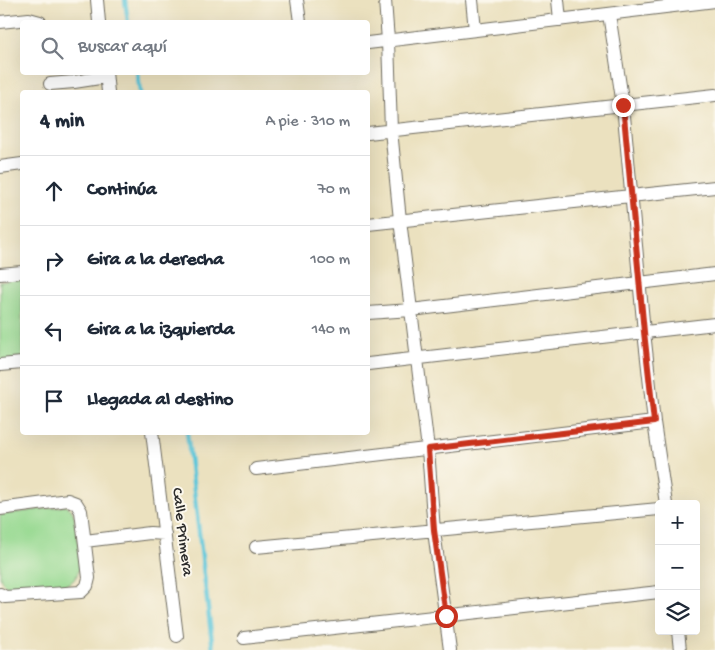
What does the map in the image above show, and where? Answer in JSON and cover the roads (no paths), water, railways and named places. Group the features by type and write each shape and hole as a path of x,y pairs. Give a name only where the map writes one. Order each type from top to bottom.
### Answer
{"street":[{"path":"97,0 100,20"},
{"path":"297,0 300,20"},
{"path":"385,0 391,130 428,449 434,530 450,650"},
{"path":"472,0 475,30"},
{"path":"558,0 560,20"},
{"path":"370,43 609,14 648,4 715,1"},
{"path":"609,14 623,105 644,332 665,500"},
{"path":"0,22 33,20"},
{"path":"50,83 74,82 106,75 108,90"},
{"path":"370,133 715,95"},
{"path":"0,167 20,164"},
{"path":"370,224 715,187"},
{"path":"0,274 20,272"},
{"path":"370,313 411,310 715,274"},
{"path":"370,364 715,324"},
{"path":"0,366 20,363"},
{"path":"256,469 654,422"},
{"name":"Calle Primera","path":"152,435 177,636"},
{"path":"0,509 68,500 76,503 81,511 89,578 87,586 81,592 5,597 0,594"},
{"path":"256,547 655,509"},
{"path":"85,541 150,533 165,534"},
{"path":"244,638 655,592"},
{"path":"678,635 680,650"}],"waterway":[{"path":"125,0 128,20"},
{"path":"137,75 140,90"},
{"path":"187,435 213,650"}]}
